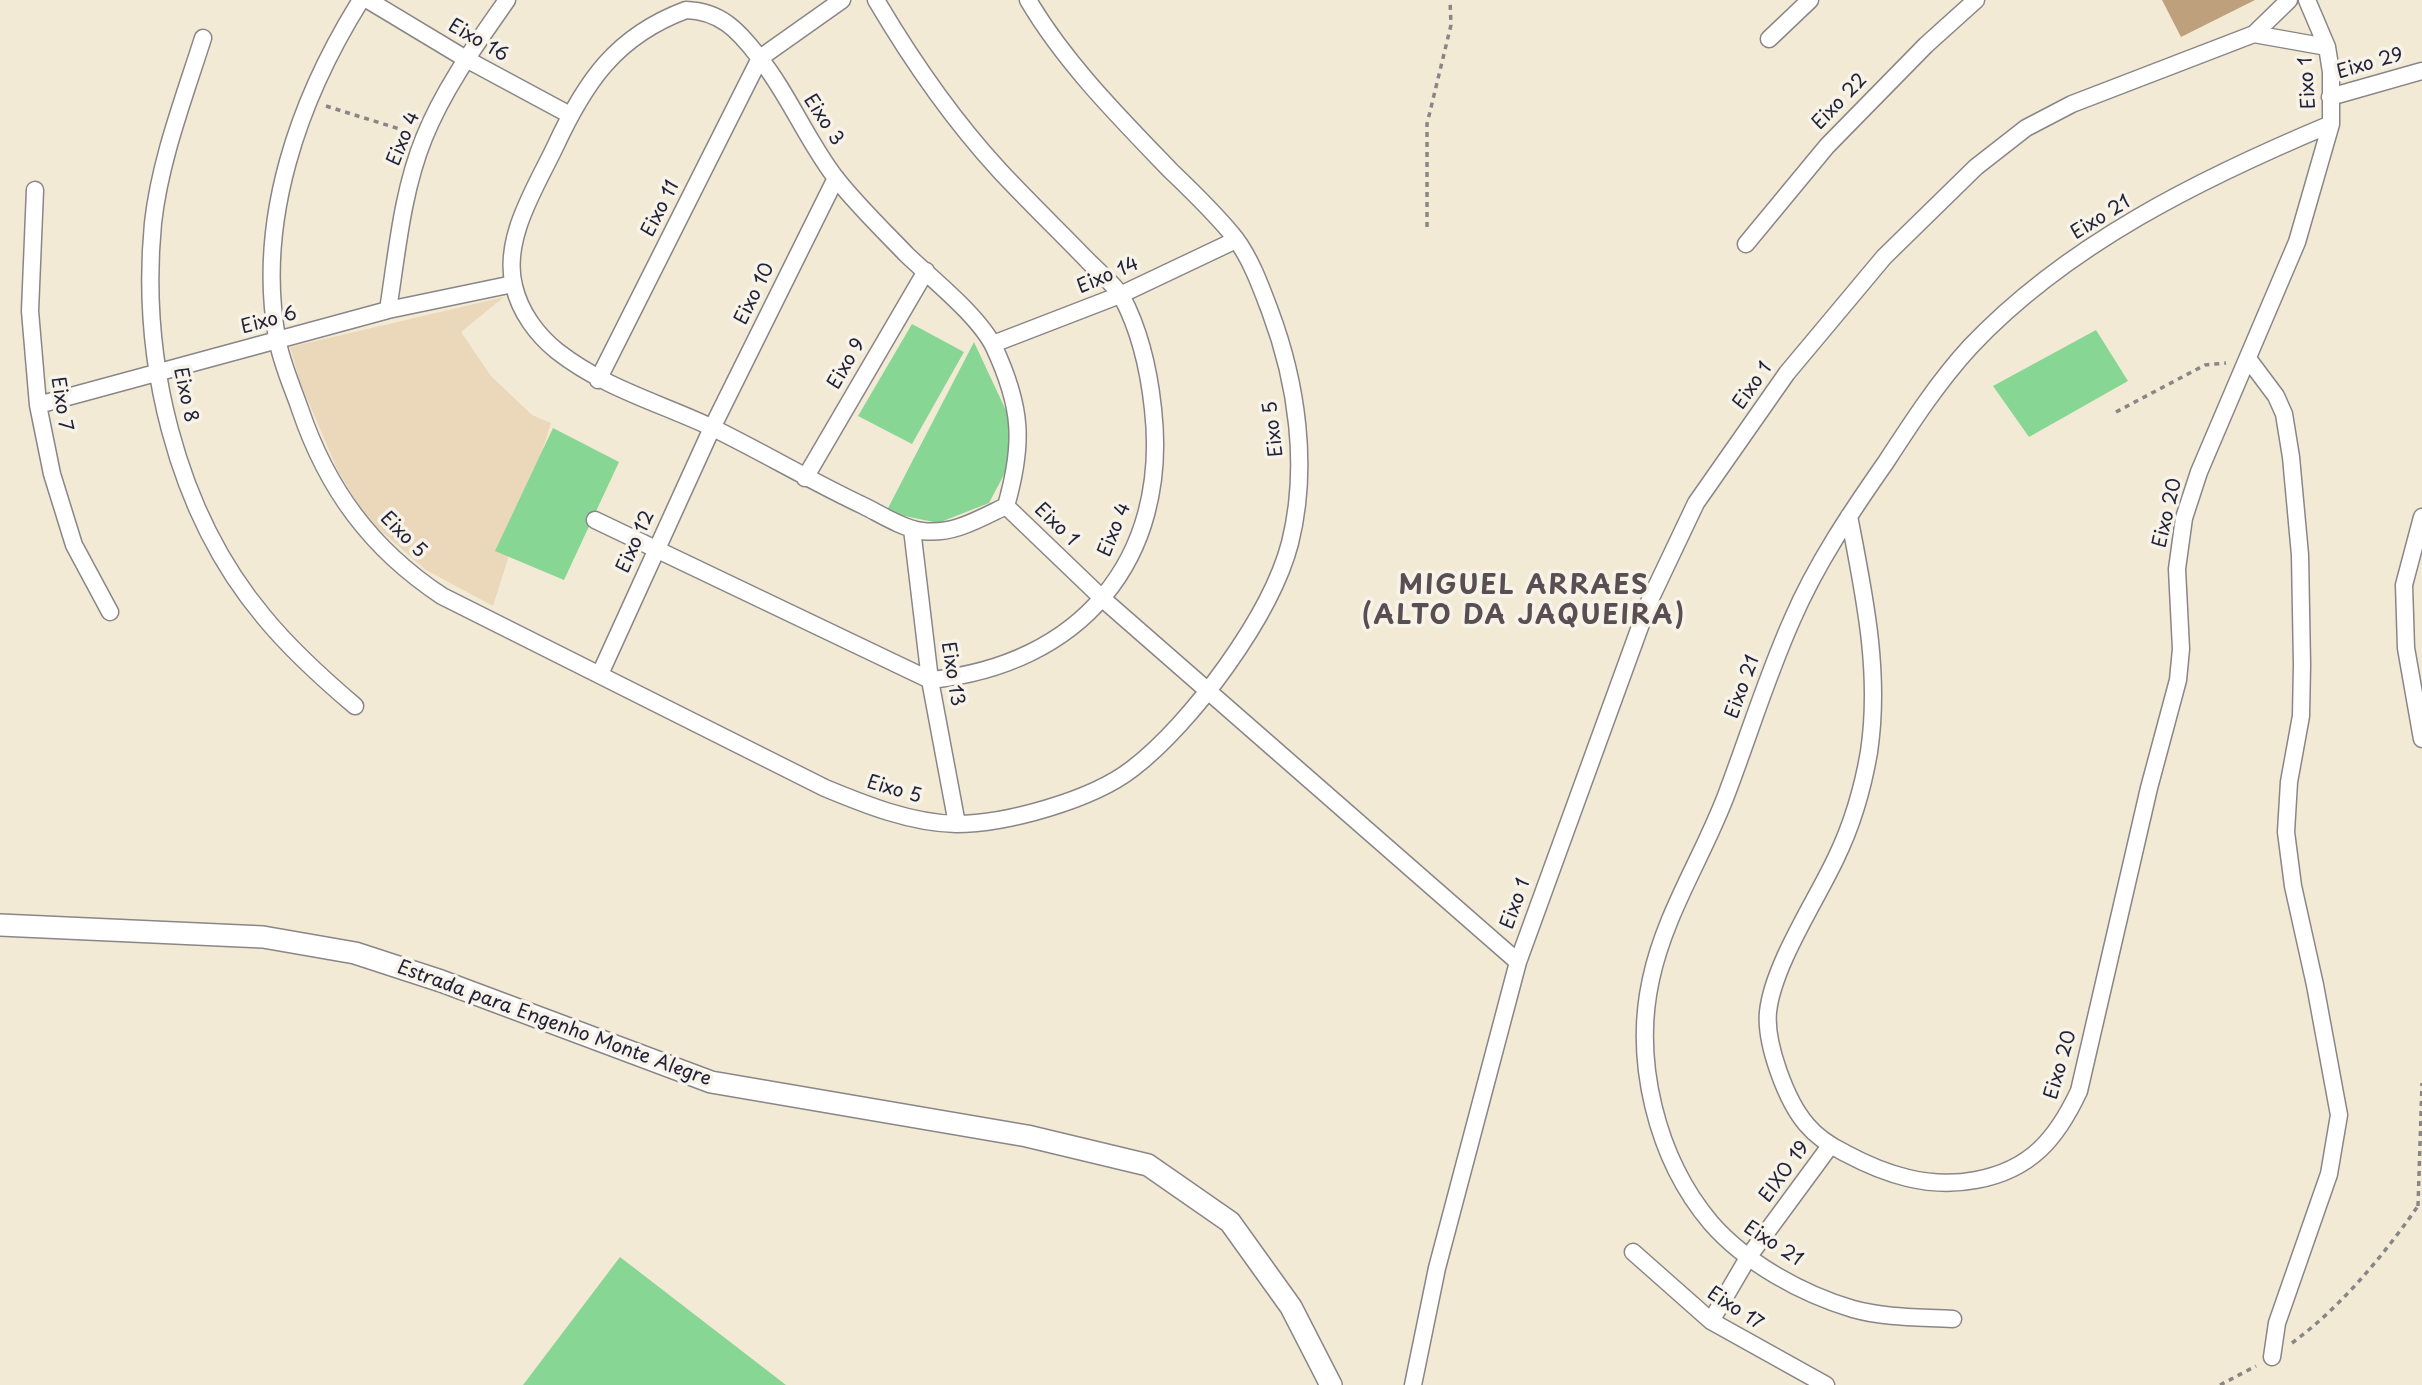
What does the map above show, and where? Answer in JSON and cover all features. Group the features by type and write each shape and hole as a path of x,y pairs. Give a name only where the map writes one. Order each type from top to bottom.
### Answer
{"street":[{"name":"Eixo 5","path":"361,0 337,40 285,169 276,210 271,295 277,341 306,425 335,490 377,543 406,570 442,596 825,788 869,806 926,821 957,824 1019,814 1054,805 1131,770 1166,737 1207,691 1254,622 1278,576 1290,543 1300,475 1298,434 1284,358 1271,313 1236,240 1092,86 1028,0"},
{"name":"Eixo 16","path":"368,0 466,59 569,115"},
{"name":"Eixo 4","path":"388,310 403,212 424,136 466,59 507,0"},
{"path":"760,58 842,0"},
{"name":"Eixo 4","path":"876,0 916,66 968,134 1120,295 1133,322 1145,362 1157,456 1155,476 1136,544 1104,600 1054,639 1023,656 965,676 930,680"},
{"path":"1769,39 1810,0"},
{"name":"Eixo 22","path":"1746,244 1827,146 1926,45 1976,0"},
{"path":"2254,34 2289,0"},
{"name":"Eixo 1","path":"2307,0 2327,47 2331,124"},
{"name":"Eixo 3","path":"686,10 705,11 720,17 736,30 760,58 836,178 993,344 1019,421 1019,449 1006,506 954,529 937,533 912,529 804,478 712,428 598,380 541,336 529,321 513,284 515,242 521,221 569,115 600,66 655,21 686,10"},
{"path":"2254,34 2327,47"},
{"name":"Eixo 1","path":"1413,1385 1441,1255 1518,962 1618,683 1669,557 1696,503 1787,373 1885,257 1976,167 2026,128 2072,104 2254,34"},
{"name":"Eixo 8","path":"203,38 173,133 153,222 152,284 158,370 170,426 191,493 223,559 263,616 318,674 355,706"},
{"name":"Eixo 11","path":"598,380 760,58"},
{"name":"Eixo 29","path":"2330,97 2422,71"},
{"name":"Eixo 20","path":"1849,516 1874,675 1874,717 1859,795 1837,856 1777,980 1768,1013 1773,1053 1793,1105 1807,1126 1830,1146 1871,1167 1905,1178 1935,1183 1976,1180 2022,1163 2046,1145 2063,1126 2079,1091 2143,813 2178,680 2181,649 2177,569 2184,518 2199,472 2297,242 2331,124"},
{"name":"Eixo 21","path":"1953,1319 1882,1315 1850,1308 1779,1277 1749,1256 1709,1220 1689,1191 1675,1162 1651,1094 1643,1026 1658,949 1724,800 1792,618 1849,516 1934,390 1971,347 2030,289 2094,245 2151,212 2275,148 2331,124"},
{"name":"Eixo 10","path":"712,428 836,178"},
{"name":"Eixo 7","path":"35,190 30,312 38,405 52,474 74,545 110,612"},
{"name":"Eixo 14","path":"993,344 1120,295 1236,240"},
{"name":"Eixo 9","path":"804,478 926,271"},
{"name":"Eixo 6","path":"38,405 158,370 388,310 513,284"},
{"path":"2249,360 2276,396 2284,414 2291,457 2300,555 2302,665 2301,716 2289,782 2286,832 2293,886 2339,1115 2329,1174 2277,1323 2272,1357"},
{"name":"Eixo 12","path":"600,674 655,548 712,428"},
{"name":"Eixo 1","path":"1006,506 1104,600 1518,962"},
{"path":"2422,517 2404,585 2406,648 2422,740"},
{"path":"595,520 930,680"},
{"name":"Eixo 13","path":"912,529 930,680 957,824"},
{"name":"Estrada para Engenho Monte Alegre","path":"0,925 263,937 355,953 711,1082 1027,1136 1148,1165 1230,1222 1291,1307 1331,1385"},
{"name":"EIXO 19","path":"1711,1321 1749,1256 1830,1146"},
{"name":"Eixo 17","path":"1633,1252 1711,1321 1826,1385"}],"path":[{"path":"1427,227 1427,124 1451,25 1450,0"},
{"path":"310,102 424,136"},
{"path":"2116,412 2205,365 2249,360"},
{"path":"2220,1385 2272,1357 2299,1338 2362,1278 2420,1206 2422,1083"}],"shaded area":[{"path":"504,297 461,332 491,376 532,415 551,423 493,606 426,570 367,519 338,471 300,382 290,347"}],"green space":[{"path":"912,324 964,352 912,444 858,416"},
{"path":"2096,330 2128,381 2029,437 1993,386"},
{"path":"974,342 1010,419 1008,467 989,503 938,523 886,512"},
{"path":"553,428 619,462 564,580 495,551"},
{"path":"620,1257 786,1385 523,1385"}],"building":[{"path":"2162,0 2255,0 2181,37"}],"district":[{"name":"MIGUEL ARRAES (ALTO DA JAQUEIRA)","path":"1524,602"}]}
